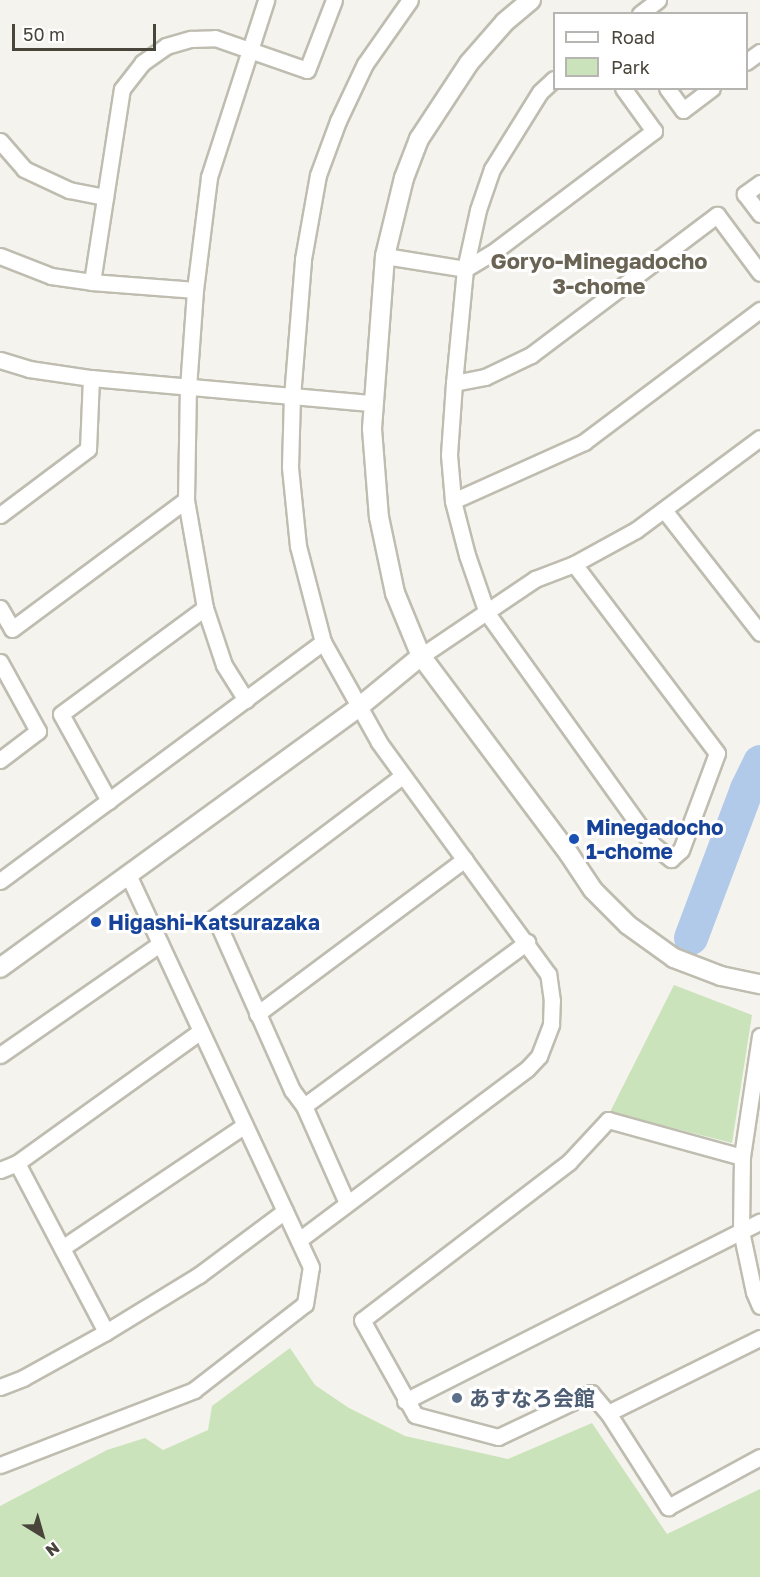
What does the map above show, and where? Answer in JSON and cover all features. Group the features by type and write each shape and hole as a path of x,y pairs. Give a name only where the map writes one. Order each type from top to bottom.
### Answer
{"street":[{"path":"246,700 224,665 205,608 186,500 188,388 195,290 209,177 266,0"},
{"path":"92,282 122,89 142,63 166,46 191,39 215,38 307,70 334,0"},
{"path":"299,1240 527,1069 539,1056 551,1024 552,1002 548,974 527,942 402,776 359,707 323,642 298,546 290,467 292,397 303,259 318,175 338,121 365,64 410,0"},
{"path":"643,12 658,0"},
{"path":"528,1 504,23 469,63 419,139 404,178 385,256 373,403 374,471 379,517 395,593 421,656 593,890 628,925 674,958 721,976 760,984"},
{"path":"748,61 760,52"},
{"path":"553,82 540,92 492,169 478,210 465,268 454,383 448,454 453,501 467,555 487,613 653,845 671,859 681,850 717,753 574,564"},
{"path":"385,256 465,268 492,253 654,131 623,90"},
{"path":"668,90 683,110 709,90"},
{"path":"0,141 24,169 69,190 105,197"},
{"path":"760,183 745,194 760,214"},
{"path":"454,383 485,377 531,355 717,215 760,273"},
{"path":"0,256 51,276 92,282 195,290"},
{"path":"453,501 584,441 760,310"},
{"path":"0,360 29,369 91,378 373,403"},
{"path":"0,514 88,449 91,378"},
{"path":"0,968 359,707 450,634 487,613 535,579 574,564 622,539 758,445"},
{"path":"0,608 12,629 186,500"},
{"path":"664,510 760,633"},
{"path":"109,801 61,714 205,608"},
{"path":"0,881 323,642"},
{"path":"0,662 38,731 0,760"},
{"path":"347,1203 304,1106 292,1090 215,917 402,776"},
{"path":"257,1014 465,859"},
{"path":"0,1465 194,1390 305,1304 311,1267 128,874"},
{"path":"304,1106 527,942"},
{"path":"1,1051 160,944"},
{"path":"0,1170 17,1163 201,1031"},
{"path":"760,1036 758,1066 742,1157 741,1231 754,1292 760,1306"},
{"path":"742,1157 608,1120 569,1162 362,1320 405,1401 415,1415 498,1437 591,1393 608,1413 668,1507 760,1457"},
{"path":"62,1248 245,1125"},
{"path":"17,1163 106,1332"},
{"path":"0,1387 23,1378 106,1332 199,1275 285,1211"},
{"path":"405,1401 760,1222"},
{"path":"608,1413 760,1338"}],"green space":[{"path":"674,985 752,1015 732,1143 610,1112"},
{"path":"290,1348 315,1385 349,1408 405,1436 508,1459 592,1423 667,1534 760,1489 760,1577 0,1577 0,1506 107,1450 145,1438 163,1450 208,1430 212,1406"}],"waterway":[{"path":"691,938 747,789 760,762"}],"place":[{"name":"Minegadocho 1-chome","path":"574,839"},
{"name":"Higashi-Katsurazaka","path":"96,922"},
{"name":"あすなろ会館","path":"457,1398"}],"district":[{"name":"Goryo-Minegadocho 3-chome","path":"599,272"}]}
